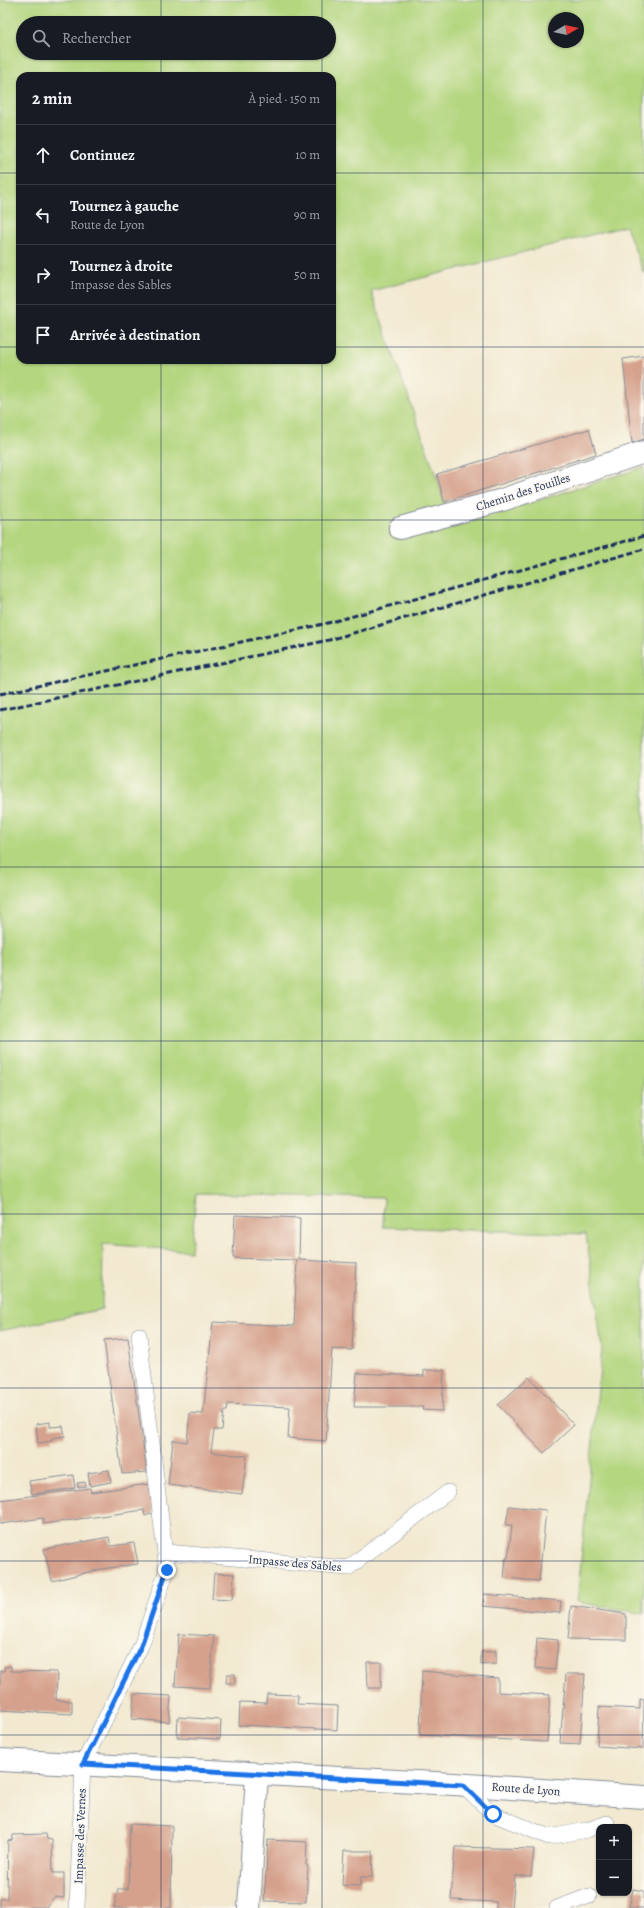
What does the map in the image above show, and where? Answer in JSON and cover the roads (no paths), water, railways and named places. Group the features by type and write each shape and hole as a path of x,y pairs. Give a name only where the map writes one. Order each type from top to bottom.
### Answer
{"main road":[{"name":"Chemin des Fouilles","path":"400,528 502,500 644,452"},
{"name":"Route de Lyon","path":"0,1760 463,1785 644,1797"},
{"path":"249,1908 257,1775"}],"lane":[{"path":"83,1764 141,1646 167,1570 139,1335"},
{"name":"Impasse des Sables","path":"166,1552 348,1568 448,1492"},
{"name":"Impasse des Vernes","path":"77,1908 83,1764"},
{"path":"463,1785 493,1814 549,1837 587,1830 607,1823"},
{"path":"557,1908 589,1896"}],"railway":[{"path":"0,694 324,624 644,536"},
{"path":"0,710 329,640 644,549"}]}
